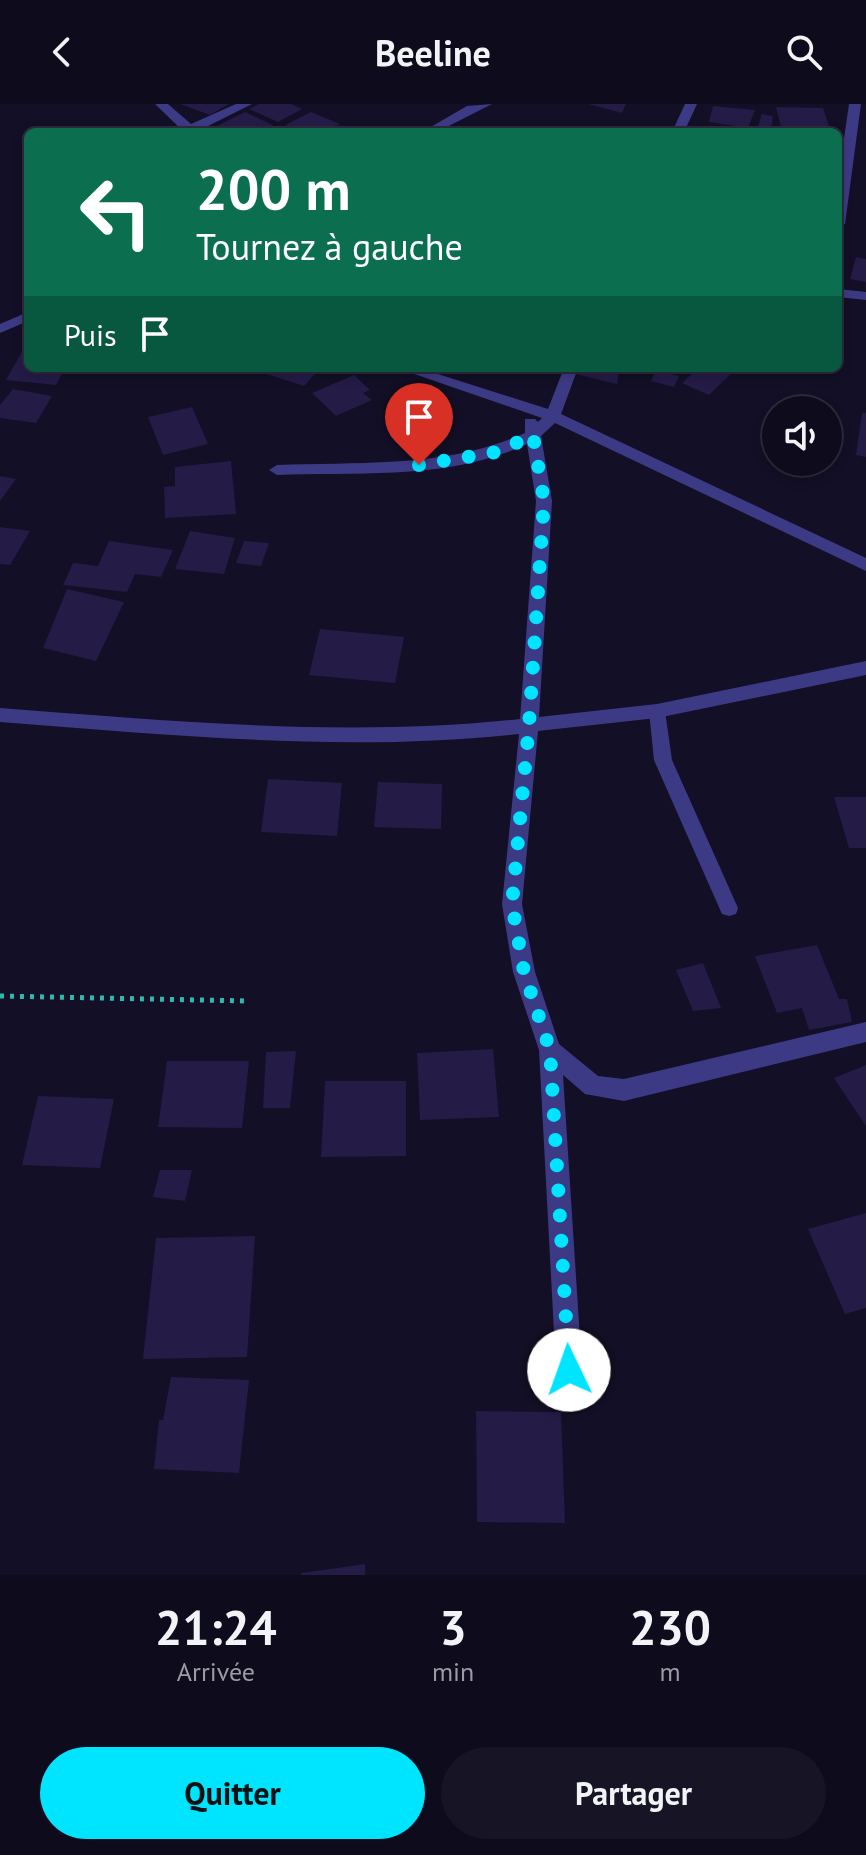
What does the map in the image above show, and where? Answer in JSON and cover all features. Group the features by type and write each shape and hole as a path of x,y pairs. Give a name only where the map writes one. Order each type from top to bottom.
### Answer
{"street":[{"path":"161,104 188,128"},
{"path":"194,128 246,104"},
{"path":"435,128 471,108 486,104"},
{"path":"680,128 691,104"},
{"path":"842,196 855,104"},
{"path":"842,293 866,296"},
{"path":"0,329 24,318"},
{"path":"417,372 553,416 866,565"},
{"path":"277,470 419,465 497,452 533,435 553,416 570,372"},
{"path":"527,406 544,501 529,725 512,904 524,972 550,1050 569,1370"},
{"path":"0,715 249,734 442,735 657,711 866,668"},
{"path":"550,1050 593,1086 624,1090 866,1032"}],"lane":[{"path":"657,711 663,760 729,908"}],"path":[{"path":"0,996 249,1001"}],"building":[{"path":"180,104 229,104 210,115"},
{"path":"259,104 291,104 302,109 278,122 249,109"},
{"path":"588,104 626,104 622,113"},
{"path":"713,106 755,110 748,128 709,122"},
{"path":"776,107 823,108 830,128 781,128"},
{"path":"245,112 273,125 267,128 215,127"},
{"path":"311,112 340,124 333,128 292,128 285,125"},
{"path":"762,114 773,116 772,128 757,128"},
{"path":"856,257 866,259 866,282 850,279"},
{"path":"24,348 24,372 63,372 56,385 6,380"},
{"path":"260,372 316,372 304,386"},
{"path":"571,372 619,372 617,384"},
{"path":"655,372 679,376 674,387 651,381"},
{"path":"694,372 733,372 709,395 682,383"},
{"path":"354,375 370,390 363,393 372,400 336,416 312,393"},
{"path":"13,389 52,396 36,423 0,418 0,405"},
{"path":"192,407 208,444 163,455 148,417"},
{"path":"862,413 866,413 866,457 856,455"},
{"path":"231,461 236,514 165,518 164,487 175,486 175,467"},
{"path":"0,476 16,479 0,501"},
{"path":"0,527 30,531 10,565 0,564"},
{"path":"190,531 235,538 224,574 175,569"},
{"path":"109,541 173,550 161,577 135,574 127,592 63,585 73,563 98,566"},
{"path":"244,541 269,543 261,566 236,563"},
{"path":"67,589 124,602 96,661 43,648"},
{"path":"320,629 404,637 395,683 309,675"},
{"path":"268,779 342,783 337,836 261,832"},
{"path":"378,782 442,784 441,829 374,827"},
{"path":"834,797 866,797 866,848 849,848"},
{"path":"817,945 839,999 847,999 852,1022 809,1030 802,1008 777,1013 755,956"},
{"path":"703,963 721,1008 693,1011 676,970"},
{"path":"493,1049 499,1117 420,1120 417,1053"},
{"path":"296,1051 290,1108 263,1108 266,1052"},
{"path":"167,1061 249,1061 242,1128 158,1127"},
{"path":"866,1065 866,1126 834,1078"},
{"path":"325,1081 406,1081 406,1156 321,1157"},
{"path":"38,1096 114,1099 100,1168 22,1165"},
{"path":"160,1170 192,1170 185,1201 153,1197"},
{"path":"866,1213 866,1308 845,1314 808,1229"},
{"path":"255,1236 247,1357 143,1359 156,1238"},
{"path":"171,1377 249,1380 239,1473 154,1469 159,1420 163,1420"},
{"path":"476,1411 561,1412 565,1523 477,1522"},
{"path":"365,1564 365,1575 301,1575 301,1573"}],"route":[{"path":"419,465 497,452 533,435 544,501 542,550 512,904 524,972 550,1050 569,1370"}]}
